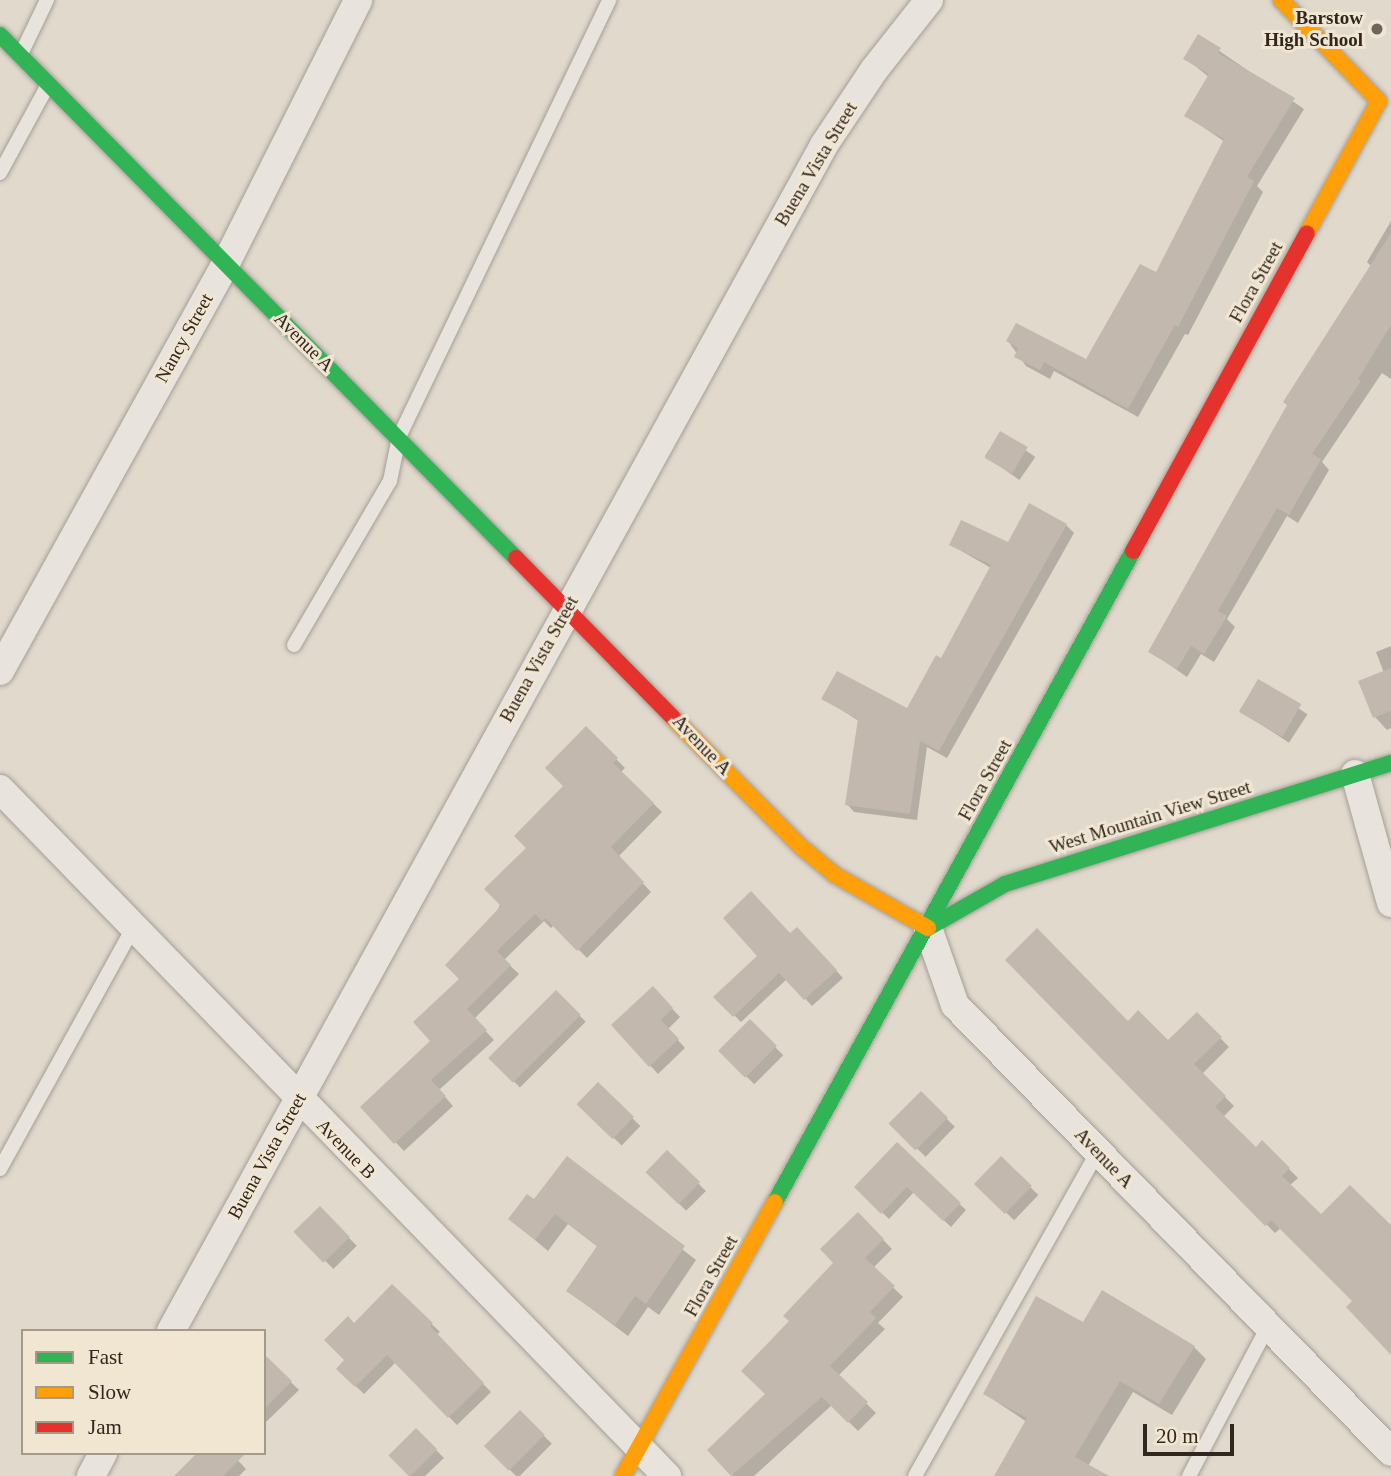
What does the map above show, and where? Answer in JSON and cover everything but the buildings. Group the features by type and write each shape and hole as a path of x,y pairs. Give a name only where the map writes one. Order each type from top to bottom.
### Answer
{"street":[{"name":"Nancy Street","path":"0,671 226,263 358,0"},
{"name":"Buena Vista Street","path":"172,1329 567,607 824,145 874,70 929,0"},
{"name":"Flora Street","path":"623,1476 929,928 1379,101 1281,0"},
{"name":"Avenue A","path":"0,34 800,846 835,875 929,928 956,1005 1391,1452"},
{"name":"West Mountain View Street","path":"929,928 1005,884 1391,763"},
{"path":"1355,774 1391,903"},
{"name":"Avenue B","path":"0,789 298,1100 667,1476"},
{"path":"91,1476 102,1455"}],"lane":[{"path":"20,55 47,0"},
{"path":"294,645 390,481 399,437 609,0"},
{"path":"0,173 49,84"},
{"path":"0,1170 133,928"},
{"path":"915,1476 1098,1151"},
{"path":"1189,1476 1268,1326"}],"traffic: fast":[{"path":"0,35 516,558"},
{"path":"775,1202 1133,551"},
{"path":"928,928 1005,884 1391,763"}],"traffic: slow":[{"path":"1281,0 1379,101 1307,233"},
{"path":"673,718 800,846 835,875 928,928"},
{"path":"623,1476 775,1202"}],"traffic: jam":[{"path":"1133,551 1307,233"},
{"path":"516,558 673,718"}],"place":[{"name":"Barstow High School","path":"1377,29"}]}
